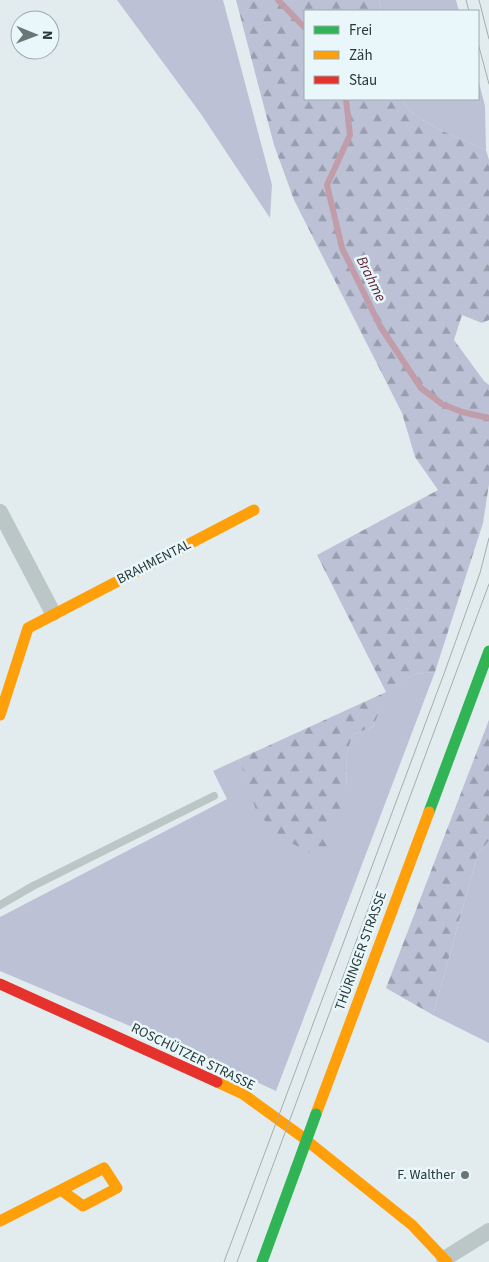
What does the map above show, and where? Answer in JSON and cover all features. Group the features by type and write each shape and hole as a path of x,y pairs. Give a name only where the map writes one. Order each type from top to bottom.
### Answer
{"street":[{"name":"BRAHMENTAL","path":"0,715 28,628 53,613 254,510"},
{"path":"0,512 53,613"},
{"name":"THÜRINGER STRASSE","path":"262,1262 489,651"},
{"name":"ROSCHÜTZER STRASSE","path":"0,984 243,1094 301,1136 412,1225 446,1260"},
{"path":"0,1221 61,1190"},
{"path":"446,1260 489,1231"}],"lane":[{"path":"0,905 33,886 214,796"}],"green space":[{"path":"117,0 223,0 272,185 270,218 201,114"},
{"path":"236,0 379,0 381,10 304,10 304,100 402,100 406,107 426,122 486,150 489,160 489,320 482,323 462,315 454,340 489,385 489,484 483,523 435,672 414,674 387,692 373,727 353,734 346,755 347,790 323,860 282,838 257,813 239,759 386,692 317,555 438,490 415,457 402,413 294,200 274,145"},
{"path":"379,0 456,0 459,10 381,10"},
{"path":"479,83 485,106 486,150 438,129 406,107 402,100 479,100"},
{"path":"435,672 276,1091 208,1059 0,971 0,917 227,799 213,771 239,759 258,813 347,790 346,755 353,734 373,727 386,692 414,674"},
{"path":"489,720 489,841 478,853 433,1015 386,988"},
{"path":"489,841 489,1043 433,1015 478,853"}],"waterway":[{"name":"Brahme","path":"278,0 304,27"},
{"name":"Brahme","path":"346,100 350,135 327,185 342,248 380,326 421,388 442,404 462,412 489,418"}],"tram line":[{"path":"466,0 469,10"},
{"path":"479,0 489,39"},
{"path":"479,47 489,84"},
{"path":"224,1262 445,671 480,573 489,538"},
{"path":"237,1262 489,584"}],"traffic: fast":[{"path":"429,812 489,651"},
{"path":"296,1169 316,1114"},
{"path":"262,1262 296,1169"}],"traffic: slow":[{"path":"0,715 28,628 254,510"},
{"path":"316,1114 429,812"},
{"path":"217,1082 243,1094 301,1136 412,1225 447,1262"},
{"path":"0,1221 104,1168 117,1188 83,1206 61,1190"}],"traffic: jam":[{"path":"0,984 217,1082"}],"place":[{"name":"F. Walther","path":"465,1175"}]}
